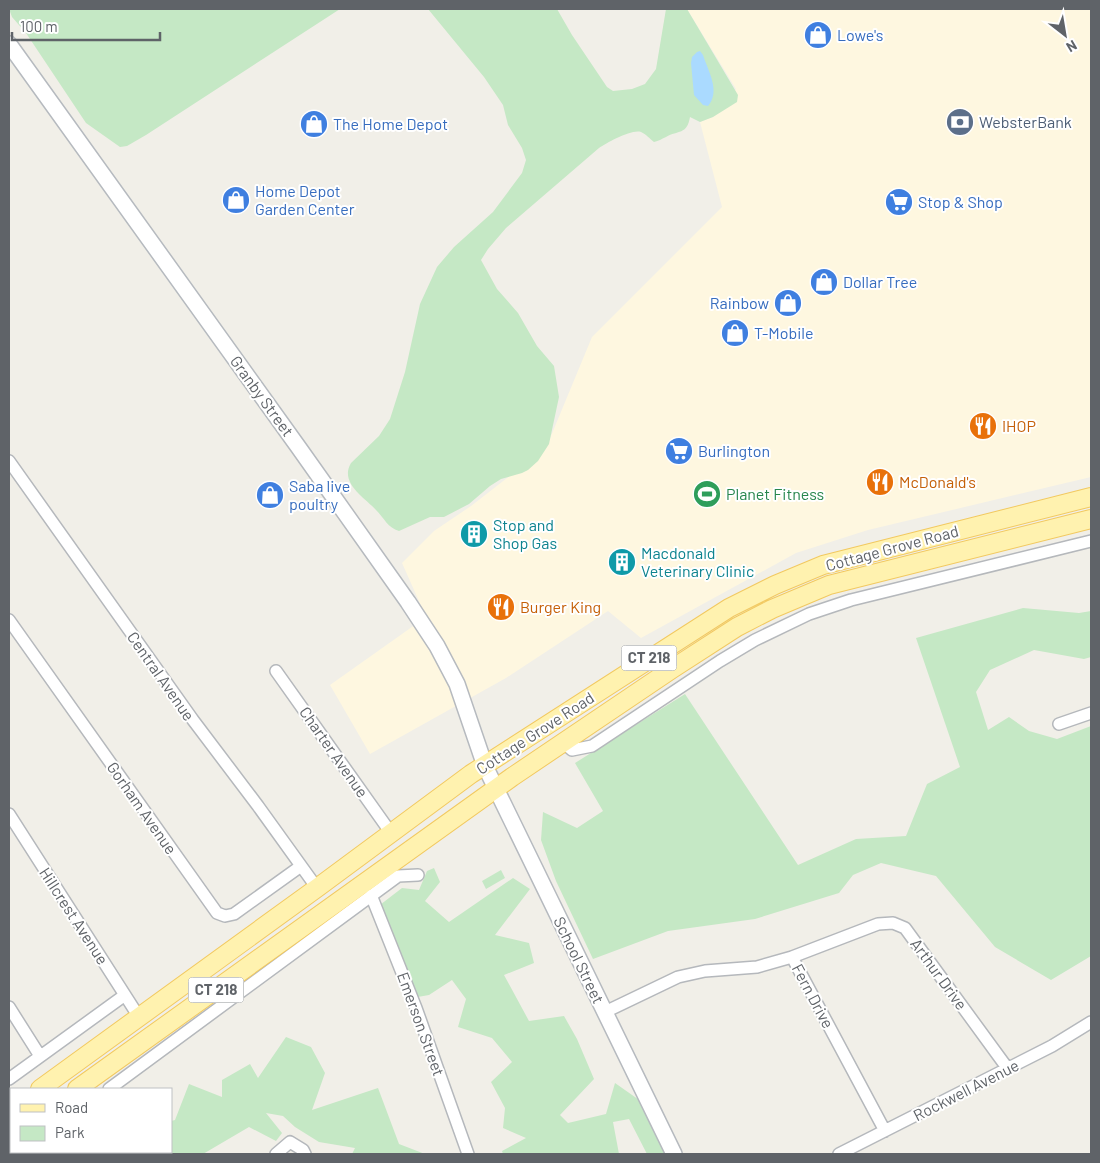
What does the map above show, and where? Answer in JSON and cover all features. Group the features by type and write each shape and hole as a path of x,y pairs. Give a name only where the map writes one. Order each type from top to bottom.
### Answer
{"main road":[{"name":"Granby Street","path":"9,44 427,630 457,684 485,766"},
{"name":"Cottage Grove Road","path":"41,1088 471,774 729,608 775,585 822,565 1083,499"},
{"path":"1083,499 1085,520"},
{"name":"Cottage Grove Road","path":"82,1088 496,788 737,627 772,609 829,585 1085,520"},
{"path":"822,565 829,585"},
{"name":"School Street","path":"485,766 674,1154"}],"street":[{"name":"Central Avenue","path":"9,461 193,720 317,888"},
{"name":"Cottage Grove Road","path":"564,743 572,750 592,746 683,685 755,640 809,614 852,600 1091,541"},
{"name":"Cottage Grove Road","path":"938,557 942,578"},
{"name":"Gorham Avenue","path":"9,620 217,913 225,916 234,914 301,866"},
{"path":"672,669 683,685"},
{"name":"Charter Avenue","path":"276,671 392,833"},
{"path":"1059,724 1091,713"},
{"name":"Hillcrest Avenue","path":"9,814 139,1017"},
{"path":"110,1088 398,876 418,875"},
{"name":"Emerson Street","path":"371,895 416,1008 468,1154"},
{"name":"Arthur Drive","path":"792,957 878,924 893,923 905,928 1008,1069"},
{"name":"Fern Drive","path":"605,1012 678,977 705,971 757,967 792,957 885,1131"},
{"path":"9,1079 125,995"},
{"path":"9,1007 40,1056"},
{"name":"Rockwell Avenue","path":"839,1154 1052,1046 1091,1022"},
{"path":"71,1067 82,1088"},
{"path":"276,1154 290,1142 303,1150 305,1154"}],"shaded area":[{"path":"687,9 1091,9 1091,477 868,530 796,553 641,638 608,611 506,678 370,754 330,685 426,617 402,563 434,531 471,506 546,448 592,337 722,207 700,122 713,117 736,89"}],"green space":[{"path":"9,9 340,9 146,135 127,146 120,147 86,123 26,33 12,17"},
{"path":"428,9 557,9 607,87 613,91 632,89 645,84 656,69 666,9 687,9 738,95 737,102 713,117 700,122 690,117 687,127 657,141 654,142 643,133 637,132 619,137 599,148 506,228 488,249 481,260 497,289 518,313 537,346 554,366 559,397 549,444 538,461 528,470 501,479 469,504 444,517 430,517 399,531 389,525 360,495 348,477 348,470 351,463 379,436 390,419 405,372 420,304 437,267 454,247 493,212 522,173 526,160 522,148 508,125 503,105 484,77"},
{"path":"1023,608 1079,613 1091,611 1091,657 1084,659 1034,650 990,670 976,692 988,730 1009,717 1029,731 1057,739 1091,726 1091,956 1051,980 995,947 936,876 881,863 853,875 839,893 755,919 668,931 593,959 556,881 541,840 543,812 577,828 603,811 575,763 685,694 798,865 856,839 906,836 927,784 960,767 916,638"},
{"path":"434,868 440,882 425,901 449,922 513,878 530,889 495,935 529,943 534,963 504,975 529,1021 564,1016 577,1039 594,1079 560,1115 568,1123 606,1114 615,1083 652,1109 672,1154 647,1154 629,1119 613,1122 619,1154 503,1154 502,1151 526,1138 503,1128 505,1108 491,1082 512,1062 492,1038 458,1027 466,999 452,980 429,995 412,998 376,908 402,888 419,890 427,871"},
{"path":"501,870 505,878 486,889 482,881"},
{"path":"286,1037 311,1047 325,1073 312,1110 378,1088 399,1144 425,1154 352,1154 355,1148 319,1142 295,1127 283,1116 266,1113 282,1133 276,1141 249,1127 203,1154 126,1154 172,1153 172,1121 175,1120 189,1084 222,1097 222,1080 250,1064 258,1078"},
{"path":"37,1153 101,1153 101,1154 35,1154"}],"water":[{"path":"700,51 710,74 713,87 712,100 708,106 703,105 694,95 691,63 692,57"}],"place":[{"name":"Lowe's","path":"818,35"},
{"name":"WebsterBank","path":"960,122"},
{"name":"The Home Depot","path":"314,124"},
{"name":"Home Depot Garden Center","path":"236,200"},
{"name":"Stop & Shop","path":"899,202"},
{"name":"Dollar Tree","path":"824,282"},
{"name":"Rainbow","path":"788,303"},
{"name":"T-Mobile","path":"735,333"},
{"name":"IHOP","path":"983,426"},
{"name":"Burlington","path":"679,451"},
{"name":"McDonald's","path":"880,482"},
{"name":"Planet Fitness","path":"707,494"},
{"name":"Saba live poultry","path":"270,495"},
{"name":"Stop and Shop Gas","path":"474,534"},
{"name":"Macdonald Veterinary Clinic","path":"622,562"},
{"name":"Burger King","path":"501,607"}]}
